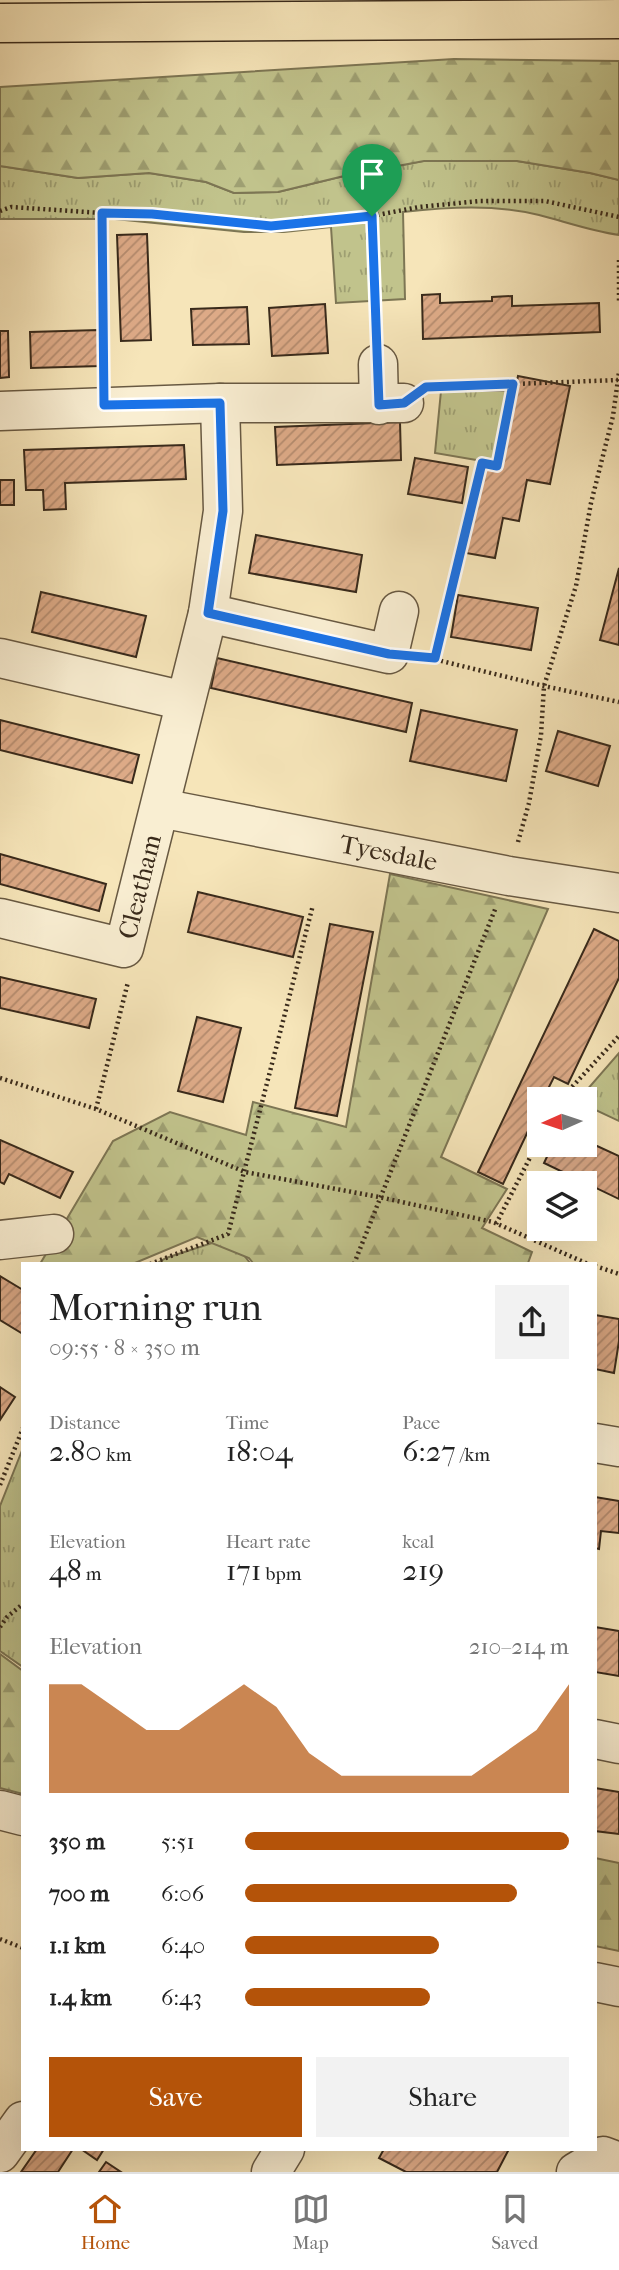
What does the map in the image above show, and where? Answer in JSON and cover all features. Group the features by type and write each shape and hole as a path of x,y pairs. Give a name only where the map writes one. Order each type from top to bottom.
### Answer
{"highway":[{"path":"0,23 619,19"},
{"path":"0,45 215,21"}],"street":[{"path":"0,411 104,405 392,404 378,364"},
{"name":"Cleatham","path":"0,918 124,948 208,613 223,511 220,403"},
{"path":"208,613 389,654 399,611"},
{"path":"0,658 185,701"},
{"name":"Tyesdale","path":"160,808 509,876 619,893"},
{"path":"0,1240 54,1234"},
{"path":"597,1443 619,1447"},
{"path":"597,1739 619,1744"},
{"path":"0,1810 21,1815"},
{"path":"597,1982 619,1987"},
{"path":"0,2153 21,2123"},
{"path":"271,2172 284,2151"},
{"path":"576,2172 603,2156 619,2162"}],"path":[{"path":"0,211 11,207 152,214 271,226 372,216 419,206 480,201 545,201 619,217"},
{"path":"102,213 104,405"},
{"path":"372,216 378,364"},
{"path":"619,260 619,304"},
{"path":"355,1262 509,876 529,803 541,735 544,687 576,586 591,503 613,416 619,372"},
{"path":"392,404 426,387 618,380"},
{"path":"435,658 482,463 497,466 513,384"},
{"path":"389,654 435,658 544,687 619,702"},
{"path":"155,1262 228,1234 313,905"},
{"path":"96,1109 131,968 124,948"},
{"path":"573,1087 618,1040"},
{"path":"0,1078 96,1109 245,1172 379,1197 496,1224 583,1262"},
{"path":"496,1224 530,1157"},
{"path":"597,1267 619,1274"},
{"path":"0,1485 21,1433"},
{"path":"0,1627 21,1606"},
{"path":"0,1939 21,1947"}],"green space":[{"path":"454,59 619,61 619,180 517,161 424,161 278,192 234,193 206,182 149,173 78,178 0,166 0,87"},
{"path":"423,161 517,161 619,180 619,235 506,209 454,208 403,212 405,299 336,303 331,227 284,232 244,232 115,219 0,219 0,166 78,178 149,173 206,182 234,193 278,192"},
{"path":"441,391 513,391 500,464 435,453"},
{"path":"390,874 548,909 441,1157 507,1189 482,1228 532,1252 528,1262 252,1262 249,1258 197,1237 137,1262 41,1262 113,1141 170,1112 246,1135 253,1102 346,1127"},
{"path":"619,1053 619,1121 597,1111 597,1087 589,1087"},
{"path":"215,1242 243,1254 249,1262 159,1262"},
{"path":"21,1453 21,1666 0,1651 0,1506"},
{"path":"0,1654 21,1670 21,1793 0,1788"},
{"path":"597,1858 619,1863 619,1951 597,1946"}],"building":[{"path":"147,234 151,340 121,341 117,235"},
{"path":"440,294 440,303 492,301 492,297 512,296 512,306 599,303 600,332 423,339 422,295"},
{"path":"325,304 328,353 272,356 269,308"},
{"path":"247,307 249,344 193,345 191,309"},
{"path":"98,330 100,366 31,368 30,332"},
{"path":"0,331 8,331 9,377 0,378"},
{"path":"518,376 570,386 550,484 527,480 519,521 503,518 495,558 466,553 483,466 500,470"},
{"path":"400,422 401,460 277,465 275,427"},
{"path":"184,445 186,479 65,483 66,509 44,510 43,490 26,490 24,450"},
{"path":"415,458 468,467 462,503 408,494"},
{"path":"0,480 14,480 14,505 0,505"},
{"path":"256,535 362,555 356,592 249,573"},
{"path":"619,568 619,645 600,640"},
{"path":"41,592 146,616 136,657 32,632"},
{"path":"458,595 538,608 531,650 451,637"},
{"path":"217,658 412,703 406,732 211,688"},
{"path":"421,710 517,730 506,781 410,761"},
{"path":"0,720 139,755 132,783 0,750"},
{"path":"558,731 610,746 598,786 546,771"},
{"path":"0,854 106,884 99,911 0,884"},
{"path":"198,892 303,917 293,957 188,932"},
{"path":"330,924 373,932 337,1116 295,1108"},
{"path":"594,929 619,941 619,978 568,1084 554,1077 549,1087 527,1087 527,1133 503,1184 478,1172"},
{"path":"0,977 96,999 89,1028 0,1008"},
{"path":"197,1017 241,1028 223,1102 178,1091"},
{"path":"0,1140 73,1172 60,1198 9,1174 4,1184 0,1182"},
{"path":"597,1146 619,1156 619,1199 597,1188 597,1171 561,1171 544,1163 547,1157 597,1157"},
{"path":"0,1276 21,1289 21,1333 0,1320"},
{"path":"597,1315 619,1319 614,1373 597,1369"},
{"path":"0,1387 15,1397 0,1420"},
{"path":"597,1497 619,1501 619,1533 601,1531 599,1549"},
{"path":"597,1627 619,1631 619,1676 597,1672"},
{"path":"597,1788 619,1792 619,1834 597,1831"},
{"path":"36,2151 72,2151 58,2172 21,2172"},
{"path":"84,2151 103,2151 97,2160"},
{"path":"383,2151 508,2151 497,2172 406,2172 379,2158"},
{"path":"106,2162 121,2172 99,2172"}],"route":[{"path":"102,213 152,214 271,226 372,216 379,405 404,403 426,387 513,384 497,466 482,463 435,658 389,654 208,613 223,511 220,403 104,405 102,213"}]}
